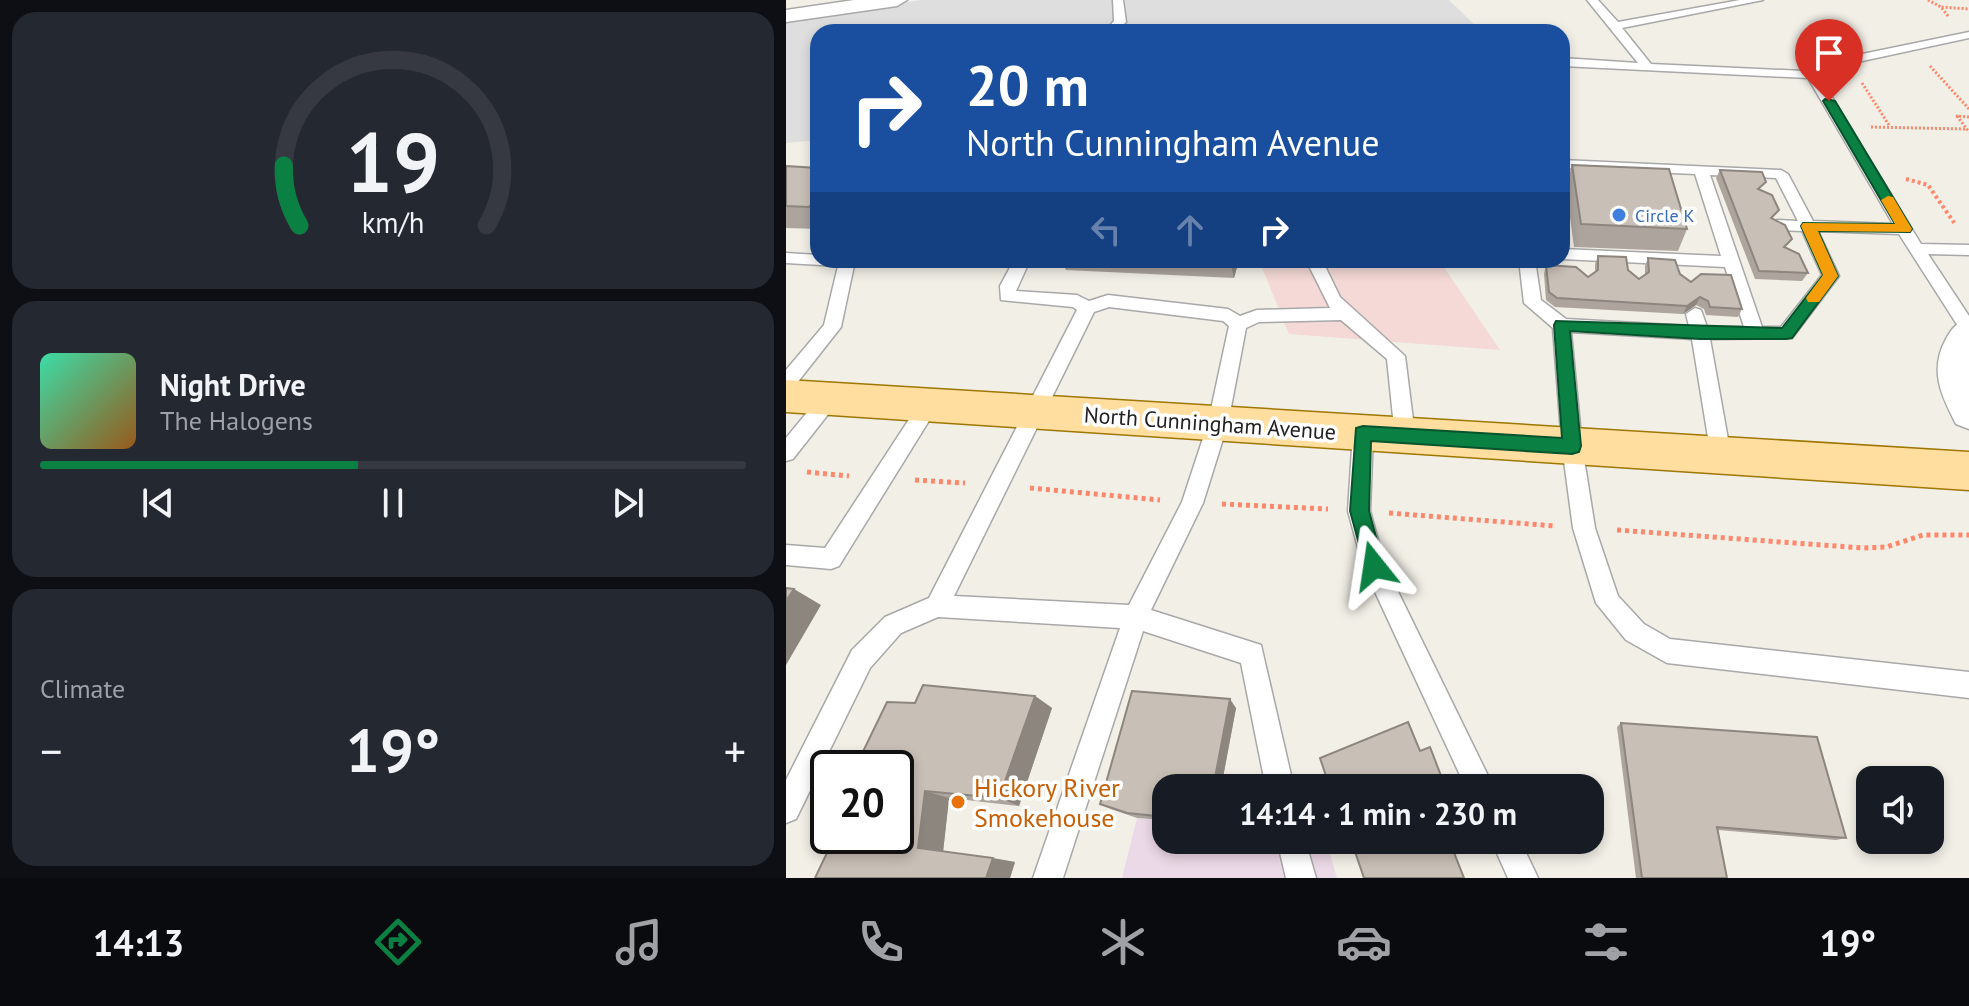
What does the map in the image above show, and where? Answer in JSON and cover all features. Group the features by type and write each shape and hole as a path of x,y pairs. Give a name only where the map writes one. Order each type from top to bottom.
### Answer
{"main road":[{"name":"North Cunningham Avenue","path":"786,396 1969,471"}],"street":[{"path":"786,16 897,0"},
{"path":"1969,330 1956,347 1951,366 1953,380 1969,414"}],"lane":[{"path":"1118,0 1118,24"},
{"path":"1592,0 1647,67"},
{"path":"1615,26 1758,0"},
{"path":"1969,35 1809,69 1916,249 1969,330"},
{"path":"1570,62 1814,75"},
{"path":"1562,325 1589,317 1698,324 1755,333 1786,333 1831,276 1813,255 1808,226 1786,197 1781,174 1570,164"},
{"path":"1701,170 1715,193 1726,224 1755,333"},
{"path":"1777,225 1905,229"},
{"path":"1916,249 1969,250"},
{"path":"1570,254 1681,260 1734,255"},
{"path":"1583,255 1585,276"},
{"path":"1632,257 1636,278"},
{"path":"786,258 810,260"},
{"path":"1681,260 1687,281"},
{"path":"786,383 832,327 845,268"},
{"path":"1018,268 1008,286 1007,296 1077,301 1087,308"},
{"path":"1318,268 1333,300 1345,314 1396,356 1384,434 1359,511 1374,566 1473,774"},
{"path":"1528,268 1533,303 1562,325 1572,446 1584,528 1608,603 1635,632 1667,651 1969,685"},
{"path":"937,606 1087,308 1108,301 1228,315 1238,324"},
{"path":"1238,324 1257,316 1345,314"},
{"path":"1048,878 1136,617 1192,503 1218,423 1238,324"},
{"path":"1698,324 1721,456"},
{"path":"786,453 830,398"},
{"path":"786,555 831,559 928,406"},
{"path":"786,809 861,659 893,625 937,606 1136,617 1252,654 1277,774"},
{"path":"1295,854 1301,878"},
{"path":"1512,854 1523,878"}],"path":[{"path":"1928,0 1941,7"},
{"path":"1847,60 1890,126"},
{"path":"1941,60 1928,63 1969,109"},
{"path":"1968,131 1957,116 1969,117"},
{"path":"1870,133 1871,127 1890,126 1968,131"},
{"path":"1902,176 1909,181 1928,185 1961,232"},
{"path":"1961,534 1969,535"}],"shaded area":[{"path":"922,0 1449,0 1474,24 810,24 810,141 786,143 786,20"},
{"path":"1262,268 1444,268 1500,350 1289,334"},
{"path":"1137,818 1152,819 1152,854 1330,854 1337,878 1122,878"}],"building":[{"path":"1572,165 1669,169 1687,229 1581,224"},
{"path":"786,166 810,168 810,206 786,206"},
{"name":"Circle K","path":"1720,170 1762,172 1766,182 1758,189 1772,195 1779,210 1771,218 1785,225 1792,239 1784,247 1799,254 1808,273 1759,271"},
{"name":"Circle K","path":"1598,256 1626,257 1628,270 1639,279 1649,272 1648,258 1675,260 1680,274 1691,282 1701,274 1731,275 1742,309 1710,307 1708,301 1700,297 1687,306 1557,298 1549,292 1546,268 1576,267 1588,277 1598,270"},
{"path":"786,588 794,589 786,601"},
{"path":"923,685 1035,696 999,798 925,791 918,848 993,858 986,878 815,878 826,854 914,854 914,750 864,750 887,702 915,703"},
{"path":"1132,691 1230,699 1216,774 1152,774 1152,816 1127,813 1100,804"},
{"path":"1408,722 1420,751 1430,747 1440,774 1325,774 1320,758"},
{"path":"1621,723 1817,737 1846,838 1717,827 1727,878 1642,878"},
{"path":"1356,854 1455,854 1464,878 1364,878"}],"slow traffic":[{"path":"1813,298 1831,276 1808,226 1905,229 1888,200"}],"place":[{"name":"Circle K","path":"1619,215"},
{"name":"Hickory River Smokehouse","path":"958,802"}],"route":[{"path":"1374,566 1359,511 1363,433 1572,446 1562,325 1700,333 1786,333 1831,276 1808,226 1905,229 1829,101"}]}
